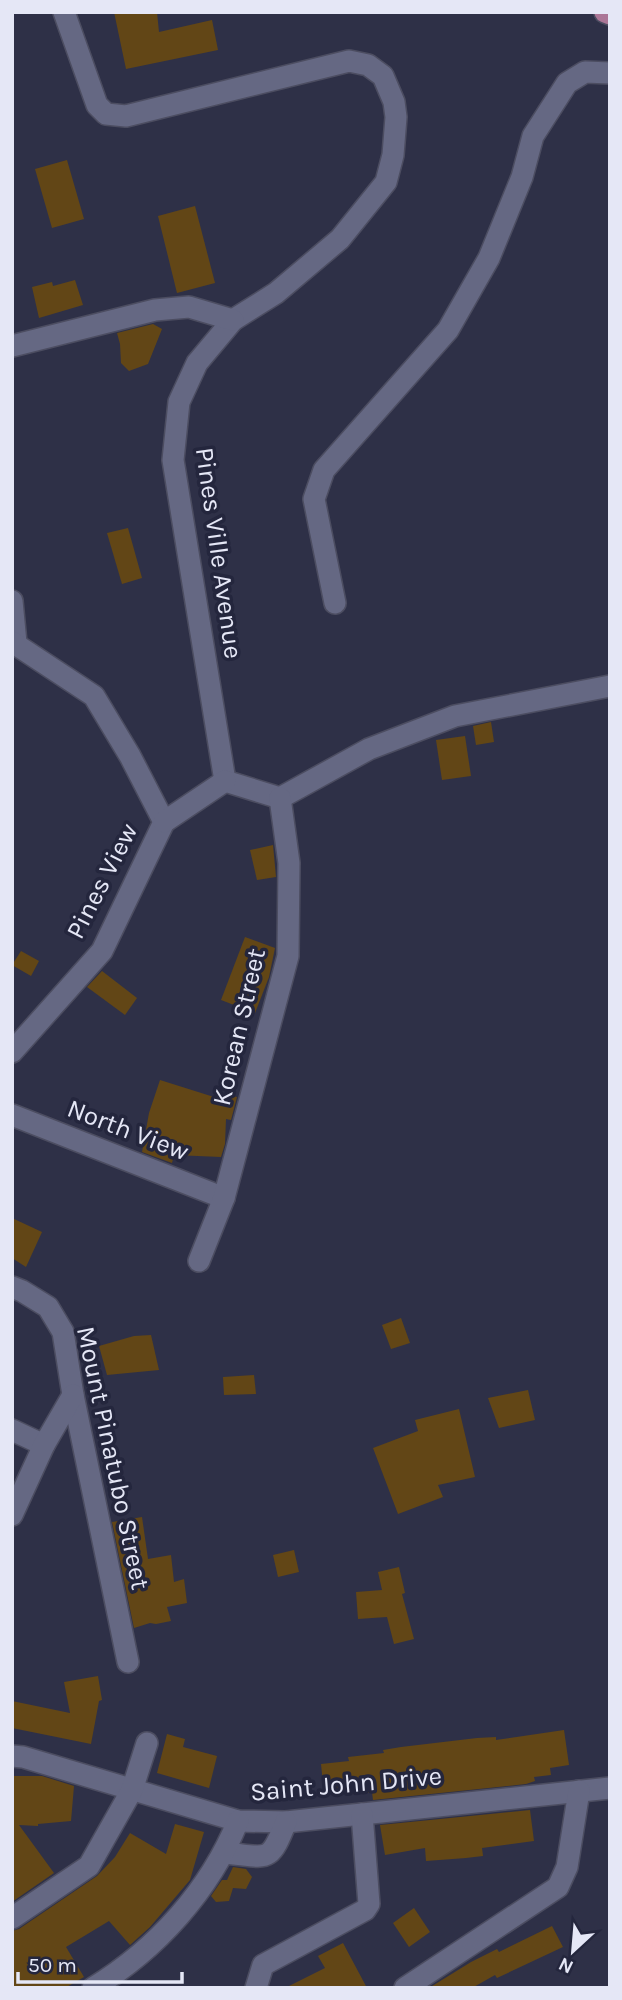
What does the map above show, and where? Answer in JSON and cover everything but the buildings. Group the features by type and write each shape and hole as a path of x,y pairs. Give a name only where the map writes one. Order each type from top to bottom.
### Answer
{"street":[{"name":"Pines Ville Avenue","path":"64,12 97,105 106,114 126,116 349,61 368,65 383,76 394,102 396,117 393,155 386,182 340,239 276,293 233,320 197,363 179,402 173,460 225,781"},
{"path":"335,603 314,499 324,470 448,330 489,258 522,177 533,136 567,83 585,72 610,73"},
{"path":"12,346 155,310 189,307 233,320"},
{"path":"12,601 14,643"},
{"name":"Pines View","path":"12,1052 102,951 164,822 117,732 94,696 14,643"},
{"path":"164,822 225,781 280,798 369,749 455,716 610,686"},
{"name":"Korean Street","path":"199,1261 224,1198 288,956 289,863 280,798"},
{"name":"North View","path":"12,1115 224,1198"},
{"name":"Mount Pinatubo Street","path":"12,1287 48,1307 63,1332 73,1395 128,1662"},
{"path":"12,1515 44,1445 73,1395"},
{"path":"12,1430 44,1445"},
{"path":"12,1918 89,1866 132,1790 147,1743"},
{"name":"Saint John Drive","path":"12,1756 238,1821 285,1822 610,1788"},
{"path":"405,1988 558,1887 567,1867 579,1791"},
{"path":"256,1988 263,1965 365,1910 369,1904 362,1814"},
{"path":"93,1988 124,1970 171,1927 225,1853 238,1821"},
{"path":"225,1853 262,1857 270,1854 276,1848 285,1822"}]}
